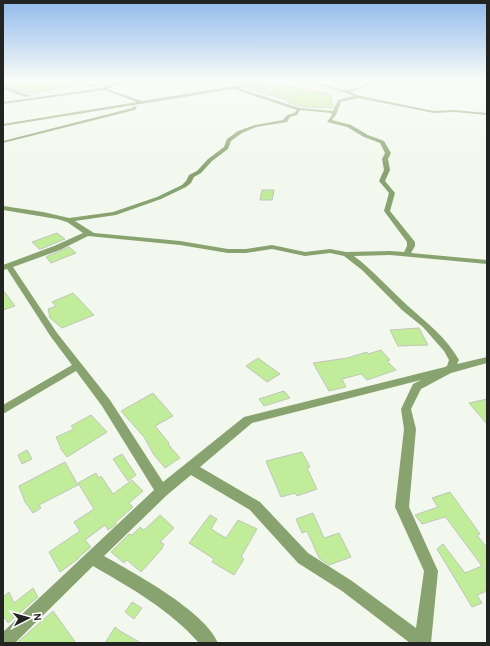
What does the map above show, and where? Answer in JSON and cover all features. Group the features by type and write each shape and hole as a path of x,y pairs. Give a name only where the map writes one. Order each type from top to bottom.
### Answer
{"street":[{"path":"3,125 91,111"},
{"path":"3,142 125,111"},
{"path":"3,208 69,220 114,214 159,198 184,186 191,176 199,172 210,160 226,148 229,140 240,132 255,126 285,121 288,119 287,117 296,114 298,111"},
{"path":"314,111 334,114"},
{"path":"335,111 329,121 349,126 366,136 382,142 388,153 385,159 387,170 382,181 392,193 387,211 411,242 411,246 407,254"},
{"path":"430,111 443,111"},
{"path":"463,111 487,114"},
{"path":"69,220 88,233 180,242 210,249 240,251 272,247 305,254 330,251 346,254 407,254 487,262"},
{"path":"88,233 57,248 6,267 54,335 106,403 162,491"},
{"path":"346,254 365,268 406,308 426,325 448,349 454,360 451,368 417,387 406,409 410,429 402,507 431,570 423,643"},
{"path":"3,643 162,491 248,420 451,368 484,363"},
{"path":"3,410 78,366"},
{"path":"190,468 255,506 303,558 347,586 423,643"},
{"path":"93,558 148,589 198,628 210,643"}],"building":[{"path":"262,190 274,190 272,200 260,200"},
{"path":"57,233 65,239 41,249 39,249 32,242"},
{"path":"69,247 76,253 51,263 46,257"},
{"path":"3,290 15,306 3,310"},
{"path":"73,293 94,315 62,328 50,318 48,309 56,306 52,302"},
{"path":"419,328 428,345 398,346 390,330"},
{"path":"381,350 390,360 387,361 396,370 367,380 361,374 342,379 346,387 329,391 313,363 347,358 367,352 368,354"},
{"path":"258,358 280,374 267,382 246,366"},
{"path":"284,391 290,398 264,406 259,399"},
{"path":"153,393 173,416 155,426 180,458 165,468 154,455 144,437 121,411"},
{"path":"487,399 487,424 469,403"},
{"path":"91,415 107,432 67,457 60,448 56,437 74,429 71,426"},
{"path":"27,450 32,459 22,464 18,455"},
{"path":"302,452 310,467 307,468 317,489 297,496 295,493 281,497 266,461"},
{"path":"122,454 136,475 128,481 113,459"},
{"path":"65,462 78,485 39,505 41,508 33,513 25,502 19,486"},
{"path":"96,473 99,478 101,476 113,494 132,480 143,491 129,503 133,507 115,523 116,524 114,526 108,530 105,525 85,540 91,547 60,572 49,552 80,531 74,522 94,509 78,483"},
{"path":"450,492 480,534 477,535 487,548 487,591 477,595 482,603 472,607 437,549 443,544 465,573 482,566 445,517 422,524 415,515 438,507 432,498"},
{"path":"313,513 324,538 339,533 351,557 329,565 319,558 307,531 302,533 296,519"},
{"path":"160,515 174,528 160,542 164,544 161,550 141,572 127,560 124,563 111,552 129,534 132,535 140,527 144,530"},
{"path":"210,515 217,519 211,529 226,538 238,520 257,529 241,557 244,559 234,575 212,562 214,559 189,543"},
{"path":"33,588 38,597 8,623 3,615 3,597 9,592 14,603"},
{"path":"132,602 142,608 134,619 125,612"},
{"path":"53,611 76,643 17,643 20,640"},
{"path":"115,627 120,631 141,643 105,643"}]}
